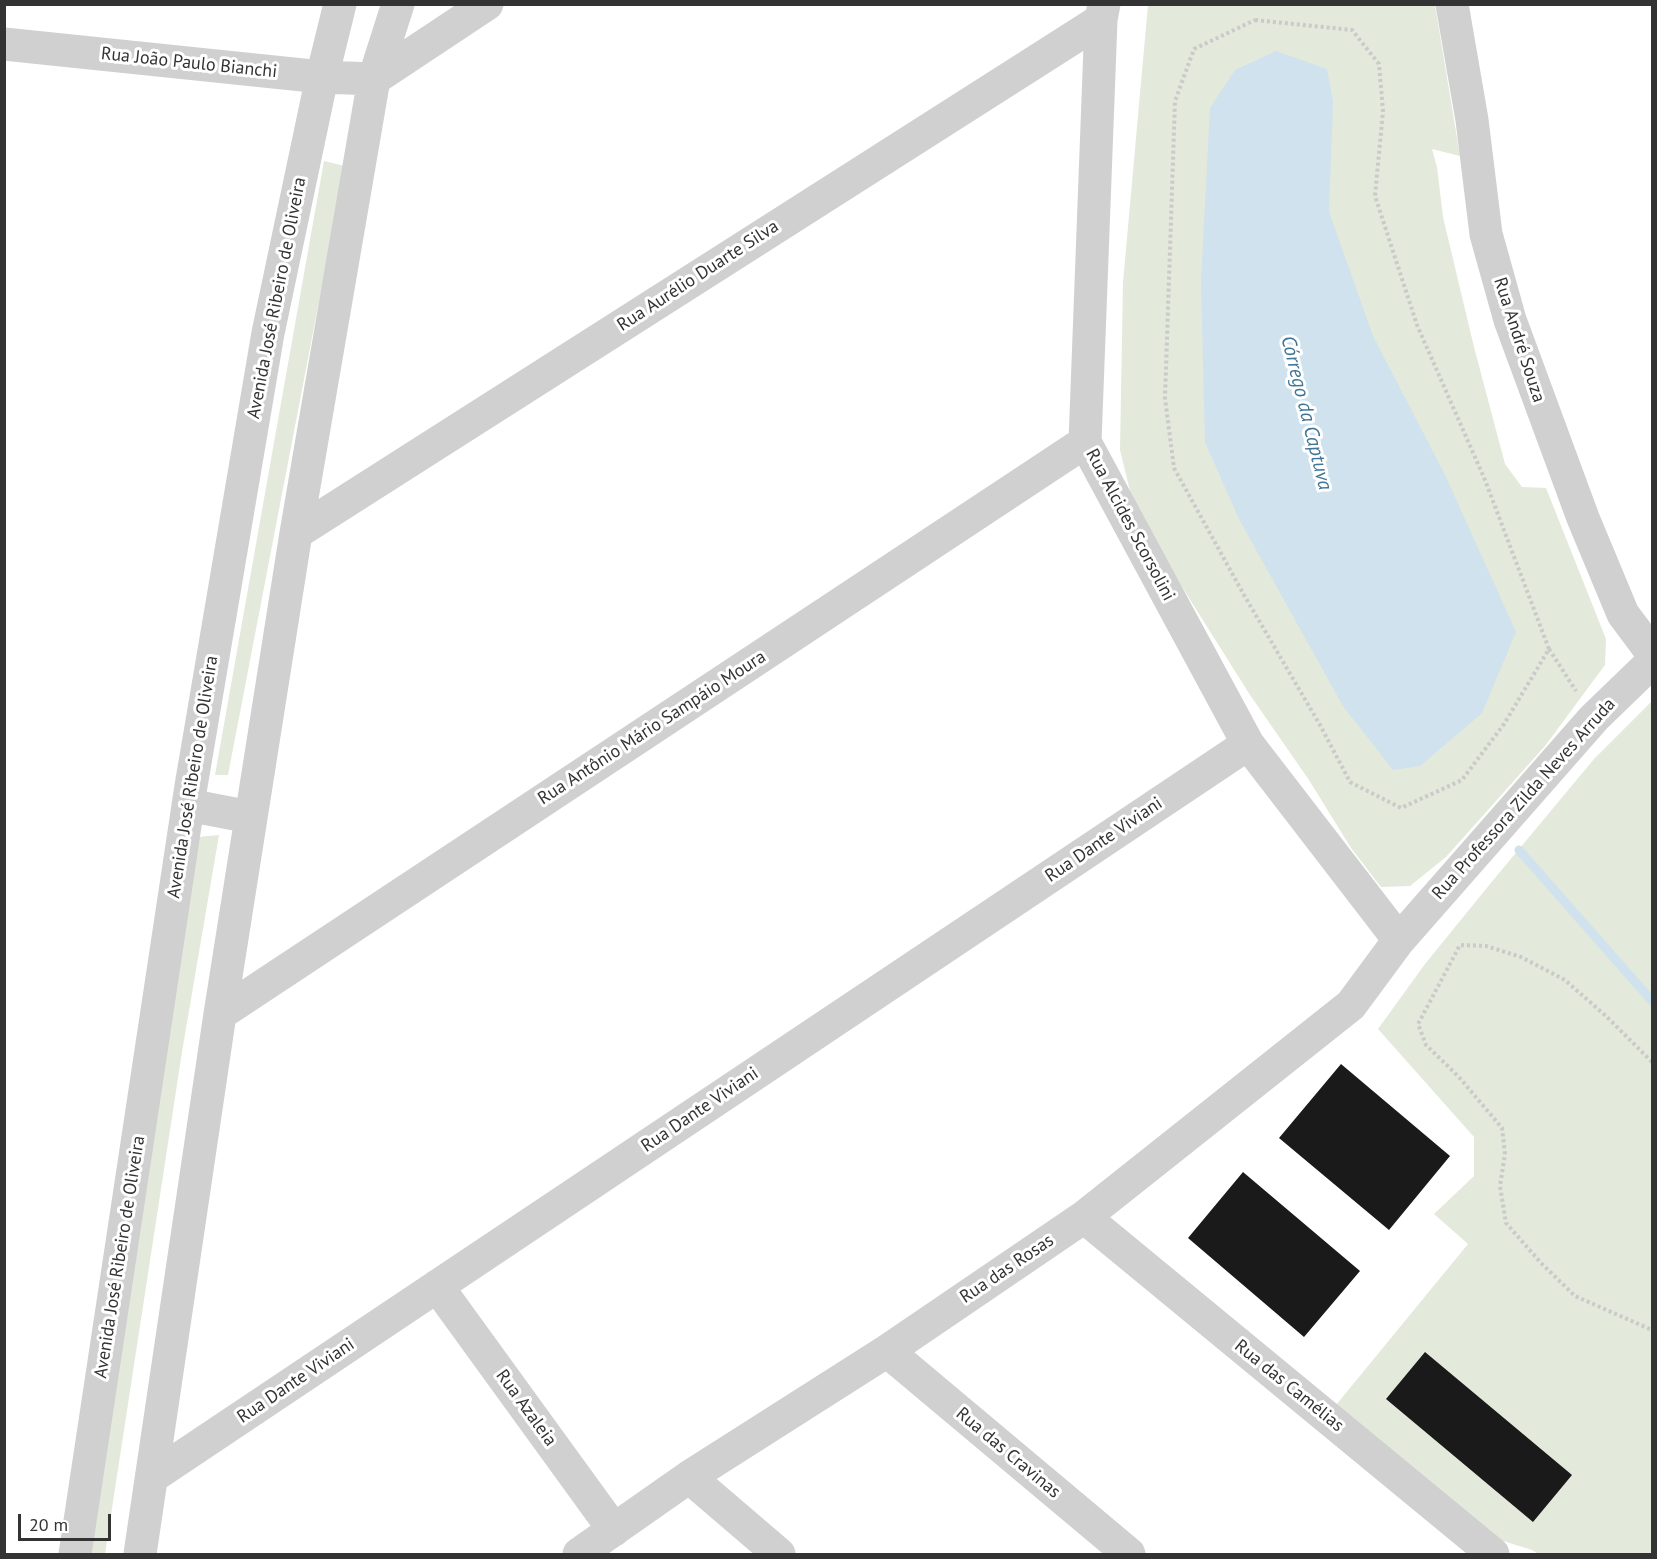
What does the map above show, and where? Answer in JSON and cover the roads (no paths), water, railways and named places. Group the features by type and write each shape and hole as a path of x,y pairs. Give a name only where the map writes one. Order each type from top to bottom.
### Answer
{"street":[{"name":"Avenida José Ribeiro de Oliveira","path":"75,1554 188,805 268,333 322,77 340,4"},
{"path":"140,1554 250,817 296,533 374,79 398,4"},
{"name":"Rua André Souza","path":"1452,4 1472,120 1486,234 1510,320 1583,518 1623,614 1653,653"},
{"path":"374,79 480,6"},
{"name":"Rua Alcides Scorsolini","path":"1102,12 1085,442 1248,744 1399,940"},
{"name":"Rua Aurélio Duarte Silva","path":"296,533 1102,12"},
{"name":"Rua João Paulo Bianchi","path":"4,44 322,77 374,79"},
{"name":"Rua Antônio Mário Sampáio Moura","path":"220,1014 1085,442"},
{"name":"Rua Professora Zilda Neves Arruda","path":"1399,940 1594,718 1653,662"},
{"name":"Rua Dante Viviani","path":"152,1477 1248,744"},
{"path":"188,805 250,817"},
{"name":"Rua das Rosas","path":"579,1554 689,1477 887,1351 1084,1217 1352,1005 1399,940"},
{"name":"Rua das Camélias","path":"1084,1217 1494,1554"},
{"name":"Rua Azaleia","path":"437,1286 614,1530"},
{"name":"Rua das Cravinas","path":"887,1351 1129,1554"},
{"path":"689,1477 779,1554"}],"water":[{"path":"1276,51 1327,69 1333,102 1329,212 1373,336 1445,475 1516,632 1482,713 1420,766 1393,770 1343,706 1239,519 1205,442 1201,282 1210,108 1235,70"}],"waterway":[{"name":"Córrego da Captuva","path":"1519,850 1652,1001"}]}
